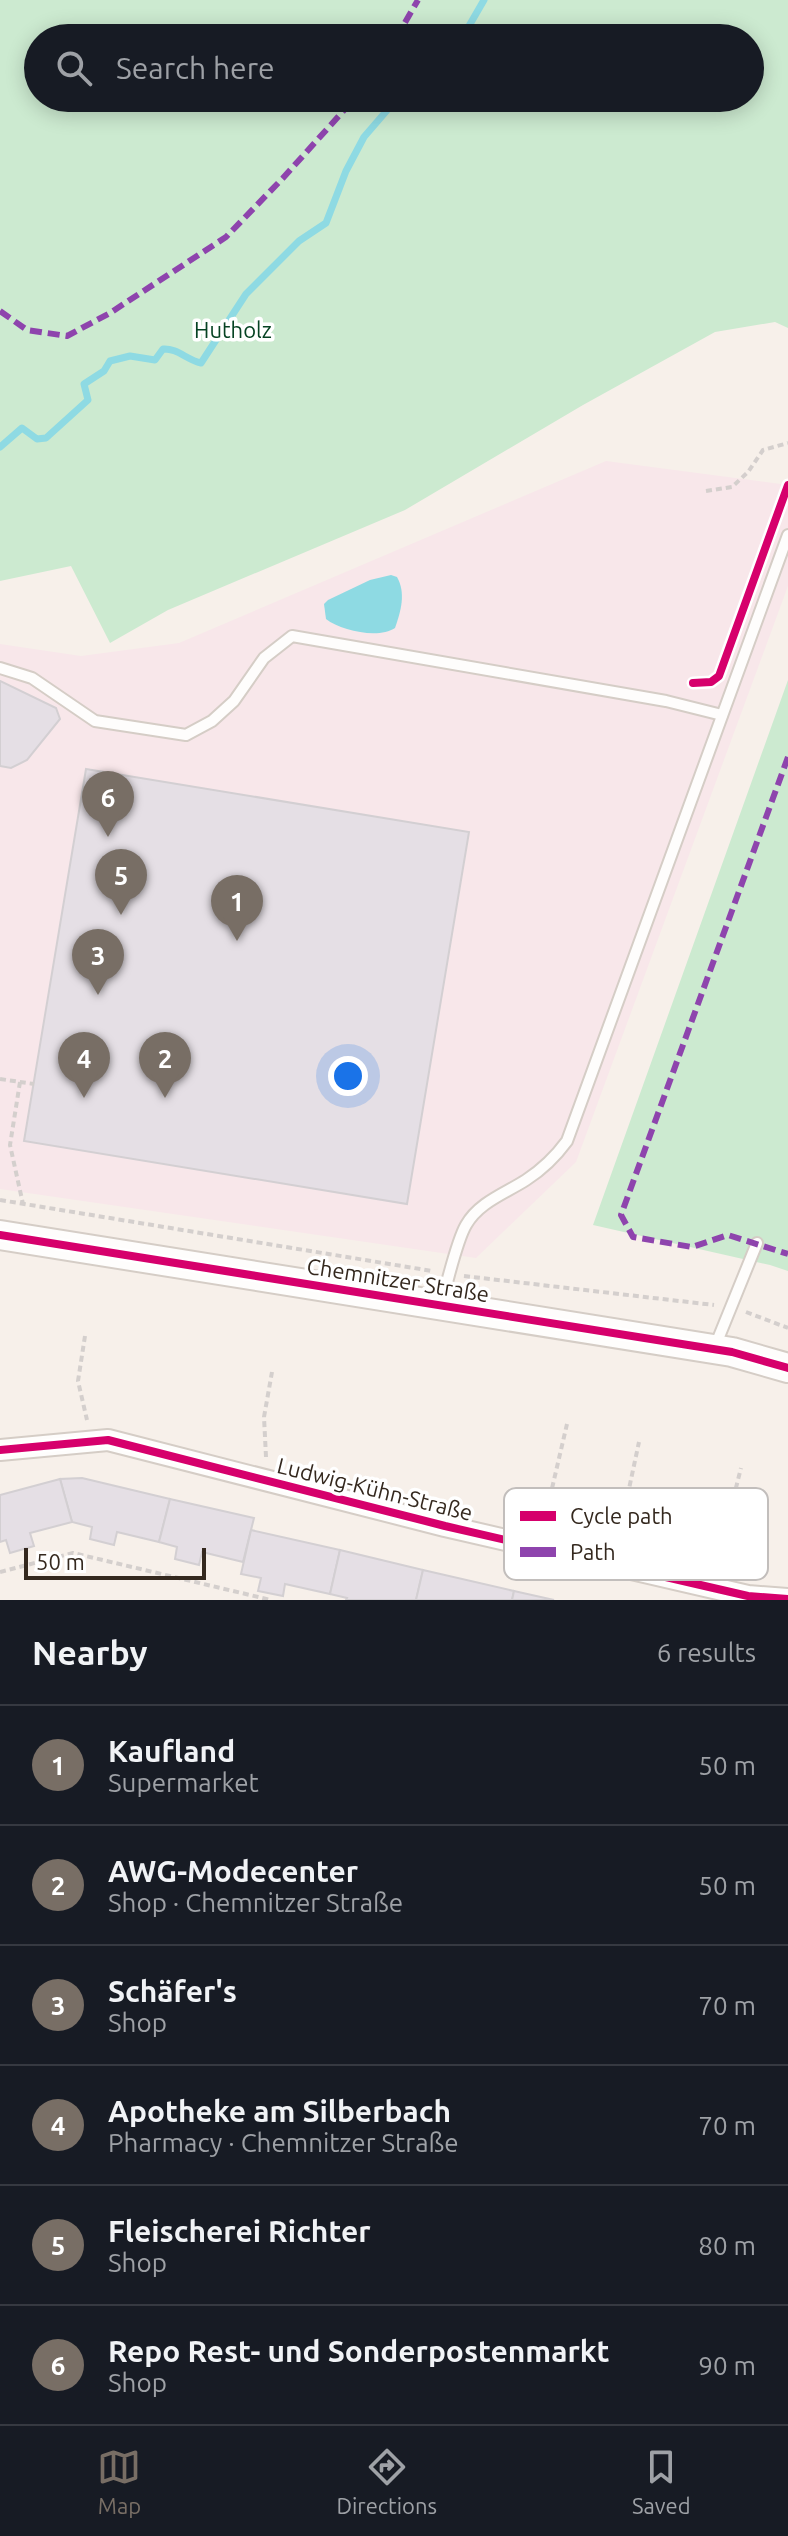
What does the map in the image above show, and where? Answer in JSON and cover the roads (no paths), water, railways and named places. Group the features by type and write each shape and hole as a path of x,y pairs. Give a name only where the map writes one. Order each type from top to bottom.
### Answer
{"street":[{"name":"Chemnitzer Straße","path":"0,1235 732,1352 788,1368"},
{"name":"Ludwig-Kühn-Straße","path":"0,1450 108,1440 504,1539"},
{"name":"Ludwig-Kühn-Straße","path":"679,1580 748,1596 788,1599"}],"lane":[{"path":"440,1305 465,1226 475,1213 556,1157 567,1141 788,535"},
{"path":"0,668 32,678 95,721 186,735 212,721 234,701 264,658 292,636 666,701 722,715"},
{"path":"714,1350 757,1243"}],"water":[{"path":"391,575 397,577 402,596 395,628 380,633 360,632 326,619 324,604 328,600 370,580"}],"waterway":[{"path":"470,24 484,0"},
{"path":"0,447 22,428 37,439 46,438 88,400 84,384 104,371 110,361 130,356 155,360 163,349 173,350 201,363 246,294 299,241 326,223 346,171 364,137 386,112"}],"place":[{"name":"Repo Rest- und Sonderpostenmarkt","path":"108,837"},
{"name":"Fleischerei Richter","path":"121,915"},
{"name":"Kaufland","path":"237,941"},
{"name":"Schäfer's","path":"98,995"},
{"name":"Apotheke am Silberbach","path":"84,1098"},
{"name":"AWG-Modecenter","path":"165,1098"}],"park label":[{"name":"Hutholz","path":"233,330"}]}
